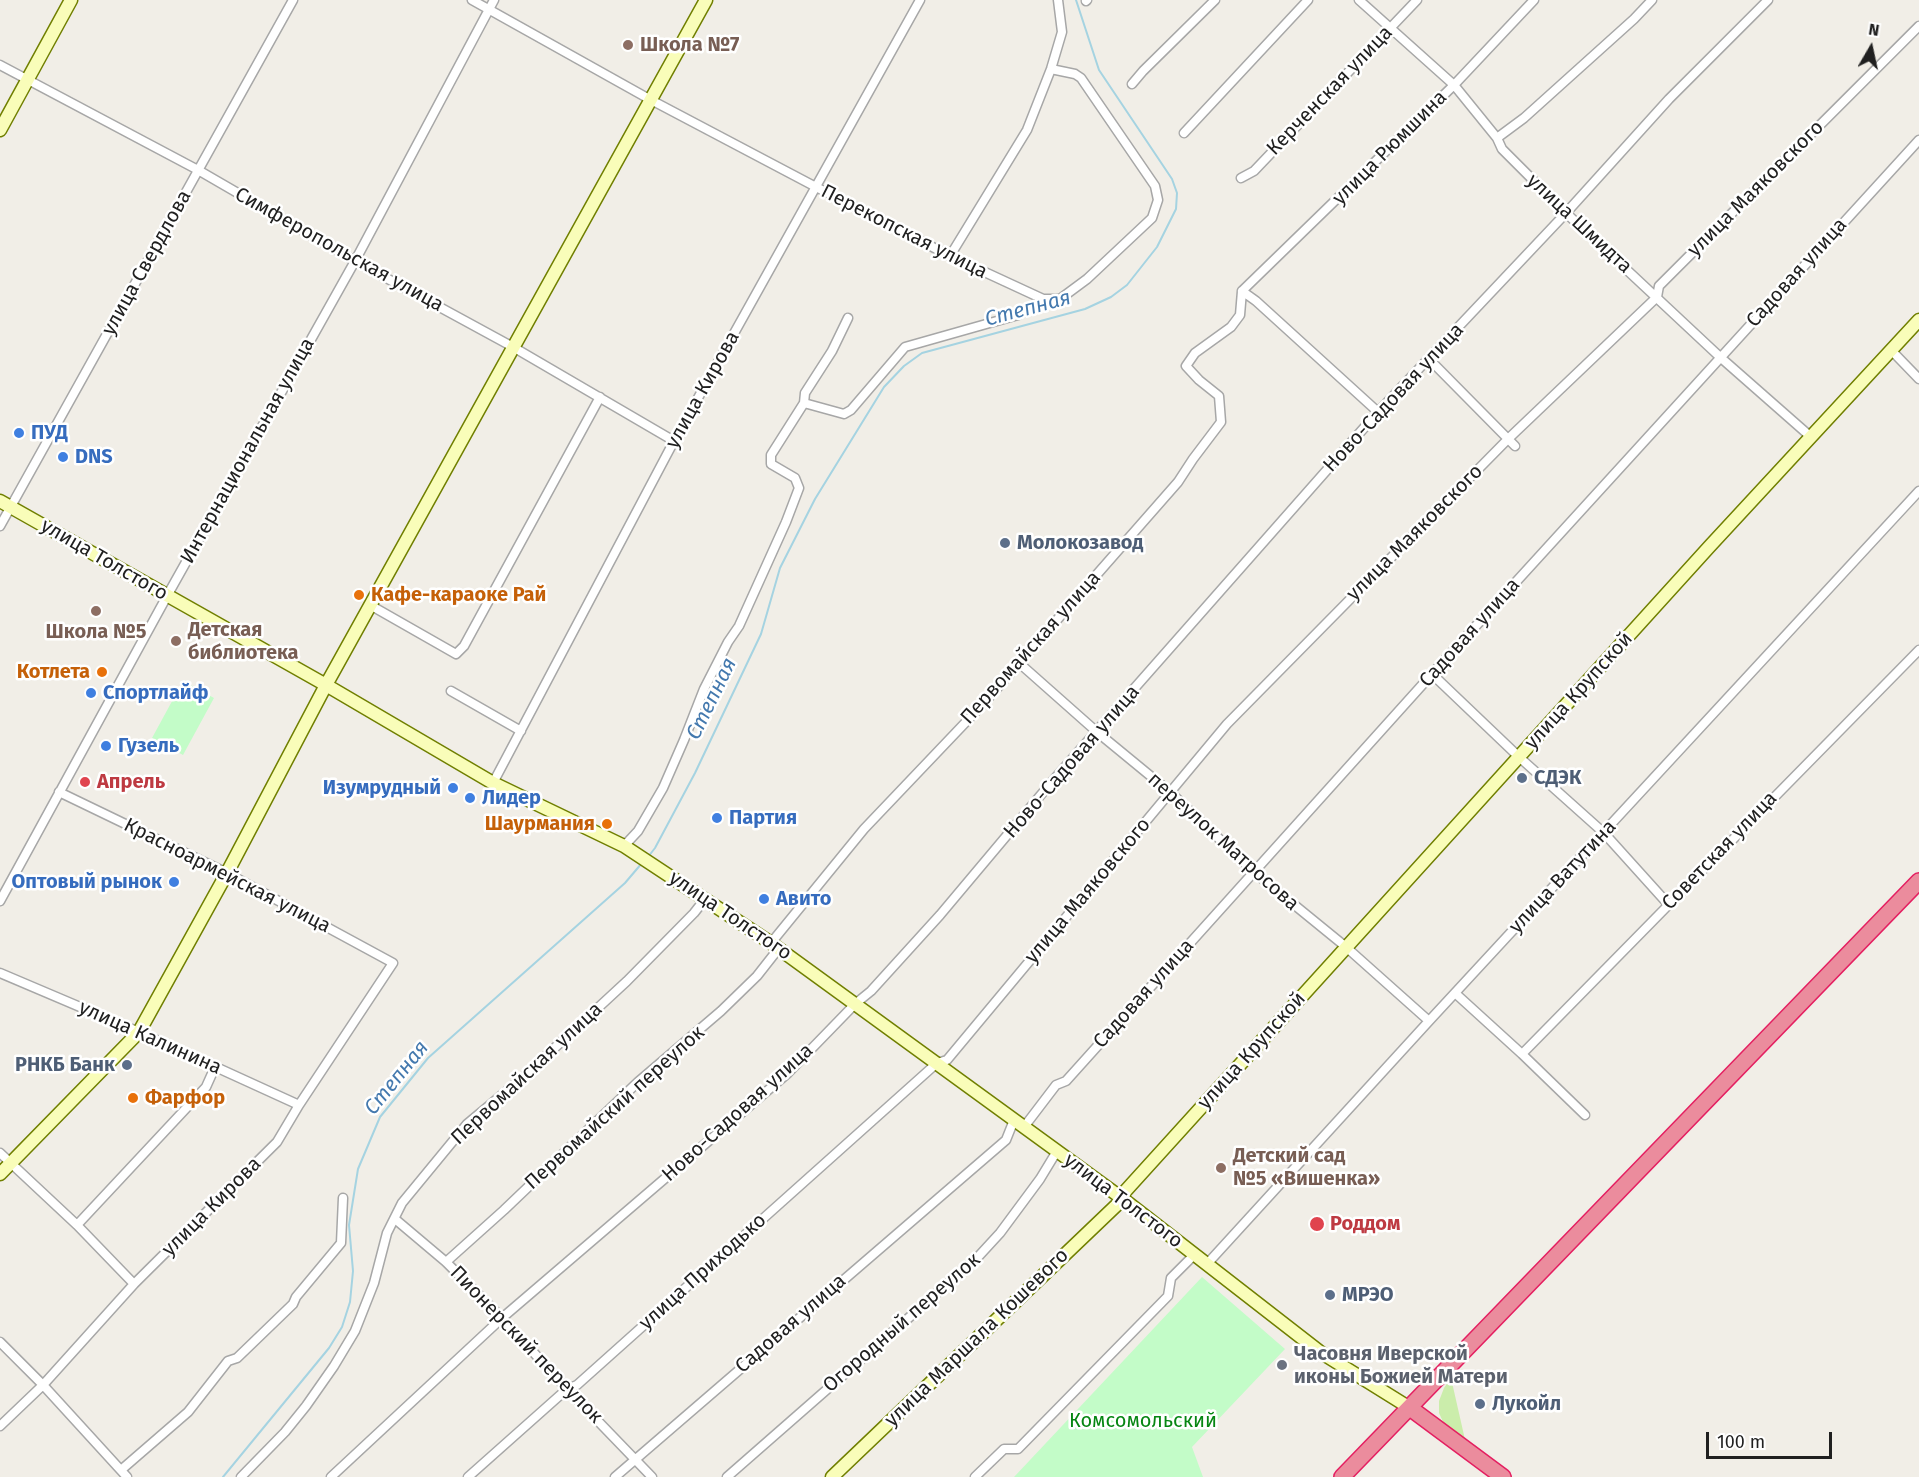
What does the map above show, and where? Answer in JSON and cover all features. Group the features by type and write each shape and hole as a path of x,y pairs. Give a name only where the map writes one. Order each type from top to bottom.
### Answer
{"highway":[{"path":"1342,1477 1919,881"},
{"path":"1410,1408 1503,1477"}],"main road":[{"path":"0,130 71,0"},
{"path":"0,1174 139,1032 227,873 326,685 706,0"},
{"name":"улица Крупской","path":"1122,1198 1346,947 1919,320"},
{"name":"улица Толстого","path":"6,504 494,783 626,848 659,869 775,945 1122,1198 1320,1352 1410,1408"},
{"name":"улица Маршала Кошевого","path":"832,1477 1122,1198"}],"street":[{"name":"улица Свердлова","path":"0,526 6,504 293,0"},
{"name":"Перекопская улица","path":"472,0 651,100 816,187 950,256 1043,299"},
{"name":"Интернациональная улица","path":"0,901 166,596 355,261 494,0"},
{"name":"улица Кирова","path":"494,783 674,441 920,0"},
{"path":"950,256 1027,130 1051,69 1062,32 1059,0"},
{"path":"1132,84 1215,0"},
{"path":"1184,133 1308,0"},
{"name":"улица Шмидта","path":"1359,0 1454,85 1497,138 1502,149 1566,213 1720,357 1811,437"},
{"name":"Керченская улица","path":"1241,178 1254,171 1417,0"},
{"name":"улица Рюмшина","path":"1242,291 1454,85 1534,0"},
{"path":"1497,138 1524,118 1652,0"},
{"name":"Ново-Садовая улица","path":"331,1477 502,1318 788,1073 855,1004 871,991 940,915 1050,784 1378,412 1566,213 1669,99 1768,0"},
{"name":"улица Маяковского","path":"937,1063 947,1060 1227,724 1508,439 1657,297 1659,286 1917,31"},
{"name":"Симферопольская улица","path":"0,65 198,170 355,261 513,347 674,441"},
{"path":"804,403 844,414 851,410 905,347 1018,315 1038,305 1043,299 1060,299 1094,273 1152,218 1158,200 1155,186 1081,78 1075,74 1051,69"},
{"name":"Садовая улица","path":"615,1477 1006,1140 1019,1123 1056,1085 1066,1081 1432,674 1919,140"},
{"path":"1242,291 1256,301 1378,412"},
{"name":"Первомайская улица","path":"775,945 864,830 984,703 1178,482 1221,422 1219,396 1186,366 1195,353 1231,327 1240,315 1242,291"},
{"path":"626,848 663,788 704,689 728,642 739,626 786,522 799,488 795,478 771,464 771,455 804,403 805,393 832,351 848,318"},
{"path":"1891,350 1919,379"},
{"path":"1429,359 1515,446"},
{"path":"370,605 456,654 464,646 600,397"},
{"name":"улица Ватутина","path":"1207,1264 1919,491"},
{"name":"Советская улица","path":"1522,1054 1919,650"},
{"name":"переулок Матросова","path":"1018,662 1097,732 1170,792 1254,872 1346,947 1429,1021"},
{"path":"1432,674 1604,833 1668,904"},
{"path":"451,691 521,731"},
{"name":"Красноармейская улица","path":"59,792 227,873 393,963"},
{"name":"Первомайская улица","path":"240,1477 291,1424 334,1366 355,1331 374,1283 387,1233 402,1203 467,1124 521,1079 627,981 705,899"},
{"name":"Первомайский переулок","path":"446,1262 638,1082 721,1011 757,976 775,945"},
{"name":"улица Кирова","path":"0,1425 43,1385 134,1284 278,1142 299,1105 393,963"},
{"name":"улица Калинина","path":"0,973 139,1032 299,1105"},
{"path":"1455,993 1585,1115"},
{"name":"улица Приходько","path":"468,1477 567,1389 577,1385 937,1063"},
{"path":"77,1225 206,1087 215,1067"},
{"name":"Огородный переулок","path":"727,1477 977,1258 1000,1233 1040,1179 1057,1151"},
{"path":"0,1153 77,1225 134,1284"},
{"path":"0,1342 43,1385 124,1474 188,1412 228,1361 237,1358 293,1304 296,1296 341,1243 343,1198"},
{"name":"Пионерский переулок","path":"395,1219 446,1262 502,1318 652,1477"},
{"path":"975,1477 1004,1449 1018,1449 1168,1296 1171,1278 1194,1255"}],"green space":[{"path":"183,681 214,698 183,755 152,738"},
{"name":"Комсомольский","path":"1202,1277 1285,1349 1192,1447 1203,1477 1014,1477"},
{"path":"1451,1378 1466,1444 1444,1424 1439,1413 1439,1401"}],"waterway":[{"name":"Степная","path":"648,857 695,773 761,634 780,568 815,499 884,387 904,366 922,353 1085,309 1111,297 1127,285 1157,247 1176,209 1177,193 1172,179 1099,70 1076,0"},
{"name":"Степная","path":"223,1477 329,1348 342,1327 350,1302 353,1271 349,1225 358,1169 380,1117 428,1058 625,883 642,863"}],"place":[{"name":"Школа №7","path":"628,45"},
{"name":"ПУД","path":"19,433"},
{"name":"DNS","path":"63,457"},
{"name":"Молокозавод","path":"1005,543"},
{"name":"Кафе-караоке Рай","path":"359,595"},
{"name":"Школа №5","path":"96,611"},
{"name":"Детская библиотека","path":"176,641"},
{"name":"Котлета","path":"102,672"},
{"name":"Спортлайф","path":"91,693"},
{"name":"Гузель","path":"106,746"},
{"name":"СДЭК","path":"1522,778"},
{"name":"Апрель","path":"85,782"},
{"name":"Изумрудный","path":"453,788"},
{"name":"Лидер","path":"470,798"},
{"name":"Партия","path":"717,818"},
{"name":"Шаурмания","path":"607,824"},
{"name":"Оптовый рынок","path":"174,882"},
{"name":"Авито","path":"764,899"},
{"name":"РНКБ Банк","path":"127,1065"},
{"name":"Фарфор","path":"133,1098"},
{"name":"Детский сад №5 «Вишенка»","path":"1221,1168"},
{"name":"Роддом","path":"1317,1224"},
{"name":"МРЭО","path":"1330,1295"},
{"name":"Часовня Иверской иконы Божией Матери","path":"1282,1365"},
{"name":"Лукойл","path":"1480,1404"}]}
